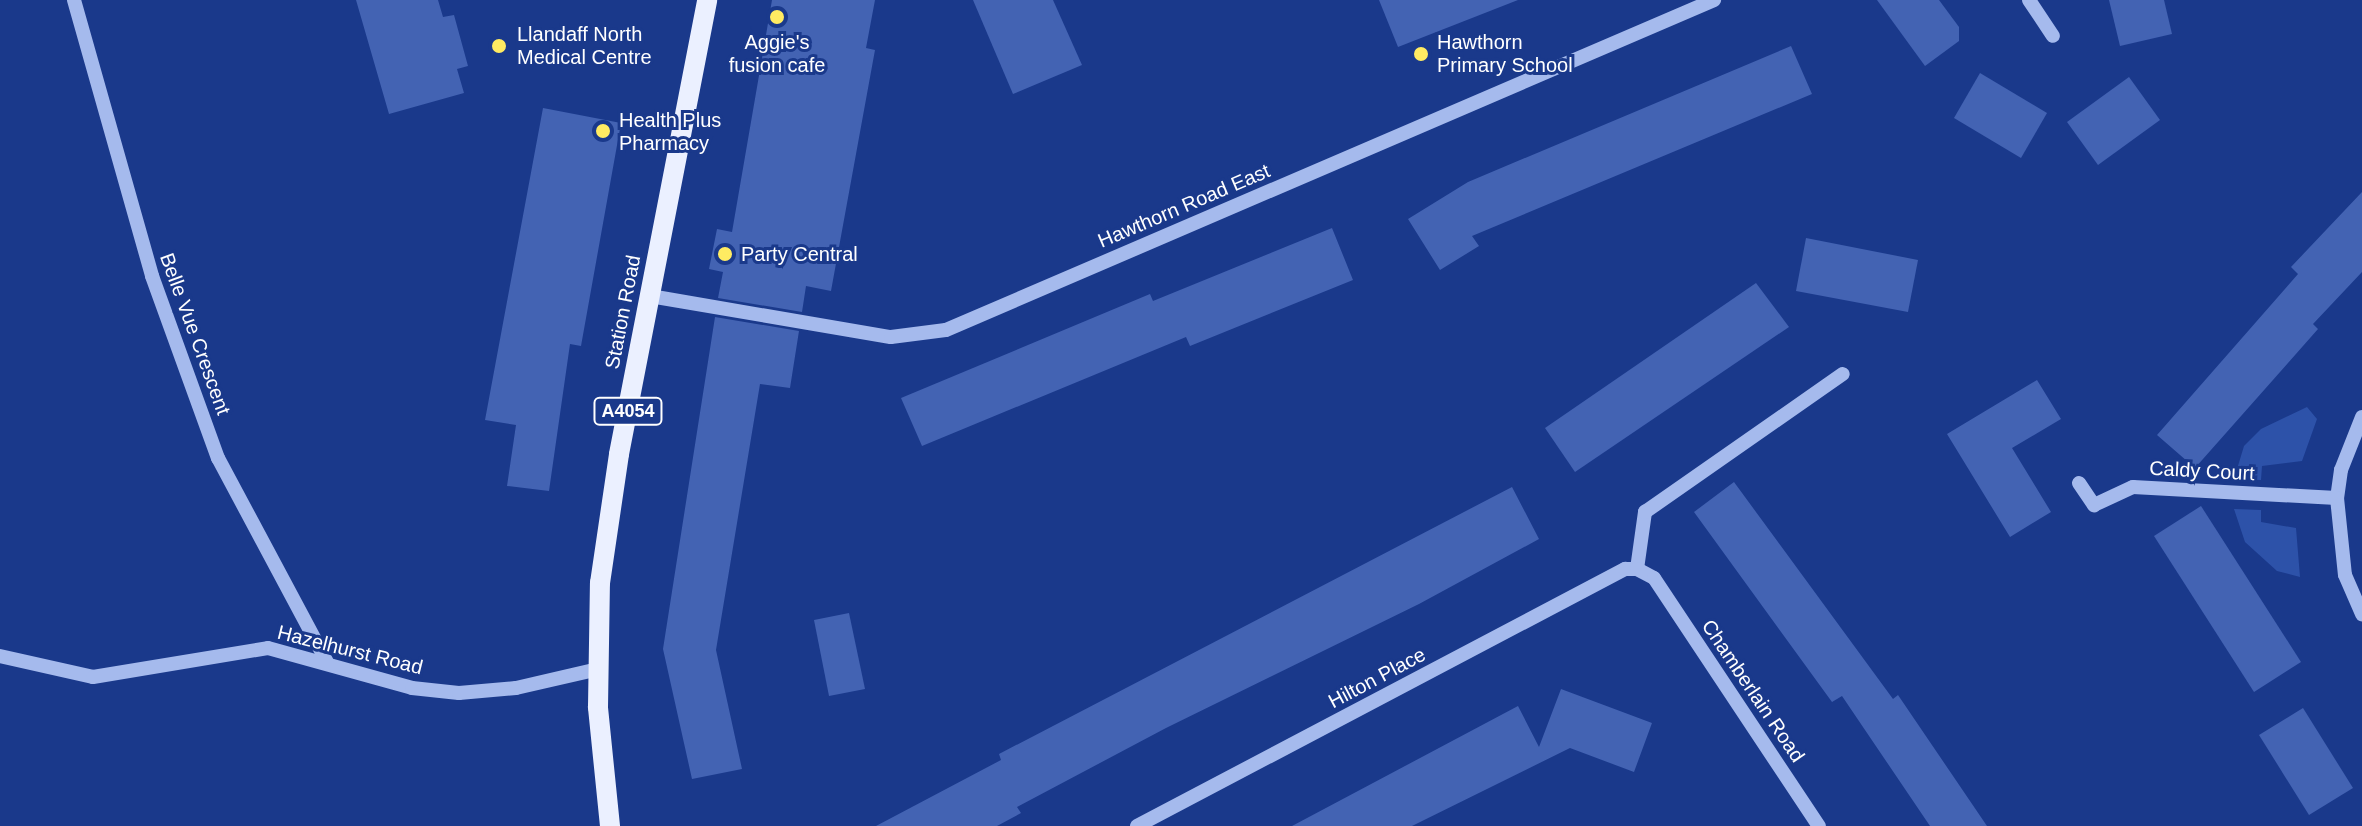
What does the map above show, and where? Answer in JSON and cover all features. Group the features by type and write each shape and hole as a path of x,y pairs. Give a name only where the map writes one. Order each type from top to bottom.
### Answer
{"main road":[{"name":"Station Road","path":"610,826 598,669 600,583 610,504 707,0"}],"street":[{"name":"Belle Vue Crescent","path":"74,0 147,260 218,458 327,662"},
{"name":"Hawthorn Road East","path":"650,296 891,337 946,330 1714,0"},
{"path":"2029,0 2053,36"},
{"path":"1637,569 1645,512 1843,374"},
{"path":"2362,417 2341,470 2337,498 2345,575 2362,614"},
{"name":"Caldy Court","path":"2079,483 2094,505 2133,487 2337,498"},
{"name":"Hilton Place","path":"1137,826 1625,569 1637,569"},
{"name":"Chamberlain Road","path":"1637,569 1654,578 1819,826"},
{"name":"Hazelhurst Road","path":"0,656 93,677 268,648 412,688 459,693 516,688 598,669"}],"shaded area":[{"path":"2307,407 2317,419 2302,461 2262,466 2261,480 2234,479 2244,446 2261,429"},
{"path":"2234,509 2261,510 2261,522 2296,528 2300,577 2277,571 2245,542"}],"building":[{"path":"356,0 438,0 443,17 454,15 468,66 457,69 464,93 389,114"},
{"path":"772,0 875,0 866,48 875,50 831,291 806,286 802,312 718,298 723,272 709,269 717,229 732,232"},
{"path":"973,0 1053,0 1082,65 1013,94"},
{"path":"1379,0 1518,0 1398,47"},
{"path":"1877,0 1939,0 1959,27 1959,41 1925,66"},
{"path":"2109,0 2164,0 2172,34 2120,46"},
{"path":"1791,46 1812,94 1472,236 1479,246 1440,270 1408,219 1468,182"},
{"path":"1980,73 2047,113 2021,158 1954,118"},
{"path":"2129,77 2160,120 2098,165 2067,122"},
{"path":"543,108 621,123 581,346 570,344 549,491 507,486 516,425 485,420"},
{"path":"2362,192 2362,272 2313,324 2318,329 2195,468 2157,435 2298,274 2291,267"},
{"path":"1332,228 1353,280 1190,346 1186,337 922,446 901,398 1150,294 1153,301"},
{"path":"1806,238 1918,260 1908,312 1796,291"},
{"path":"1756,283 1789,327 1575,472 1545,428"},
{"path":"715,317 799,331 790,388 760,384 716,650 742,769 692,779 663,649"},
{"path":"2037,380 2061,419 2012,448 2051,512 2010,537 1947,434"},
{"path":"1734,482 1893,699 1898,695 1987,826 1930,826 1842,696 1832,702 1694,512"},
{"path":"1512,487 1539,539 1419,604 1166,728 1017,807 1021,813 997,826 876,826 1001,760 999,754"},
{"path":"2201,506 2301,662 2254,692 2154,536"},
{"path":"849,613 865,689 829,696 814,620"},
{"path":"1561,689 1652,723 1634,772 1570,748 1412,826 1292,826 1518,706 1539,747"},
{"path":"2303,708 2353,788 2309,815 2259,735"}],"place":[{"name":"Aggie's fusion cafe","path":"777,17"},
{"name":"Llandaff North Medical Centre","path":"499,46"},
{"name":"Hawthorn Primary School","path":"1421,54"},
{"name":"Health Plus Pharmacy","path":"603,131"},
{"name":"Party Central","path":"725,254"}]}
